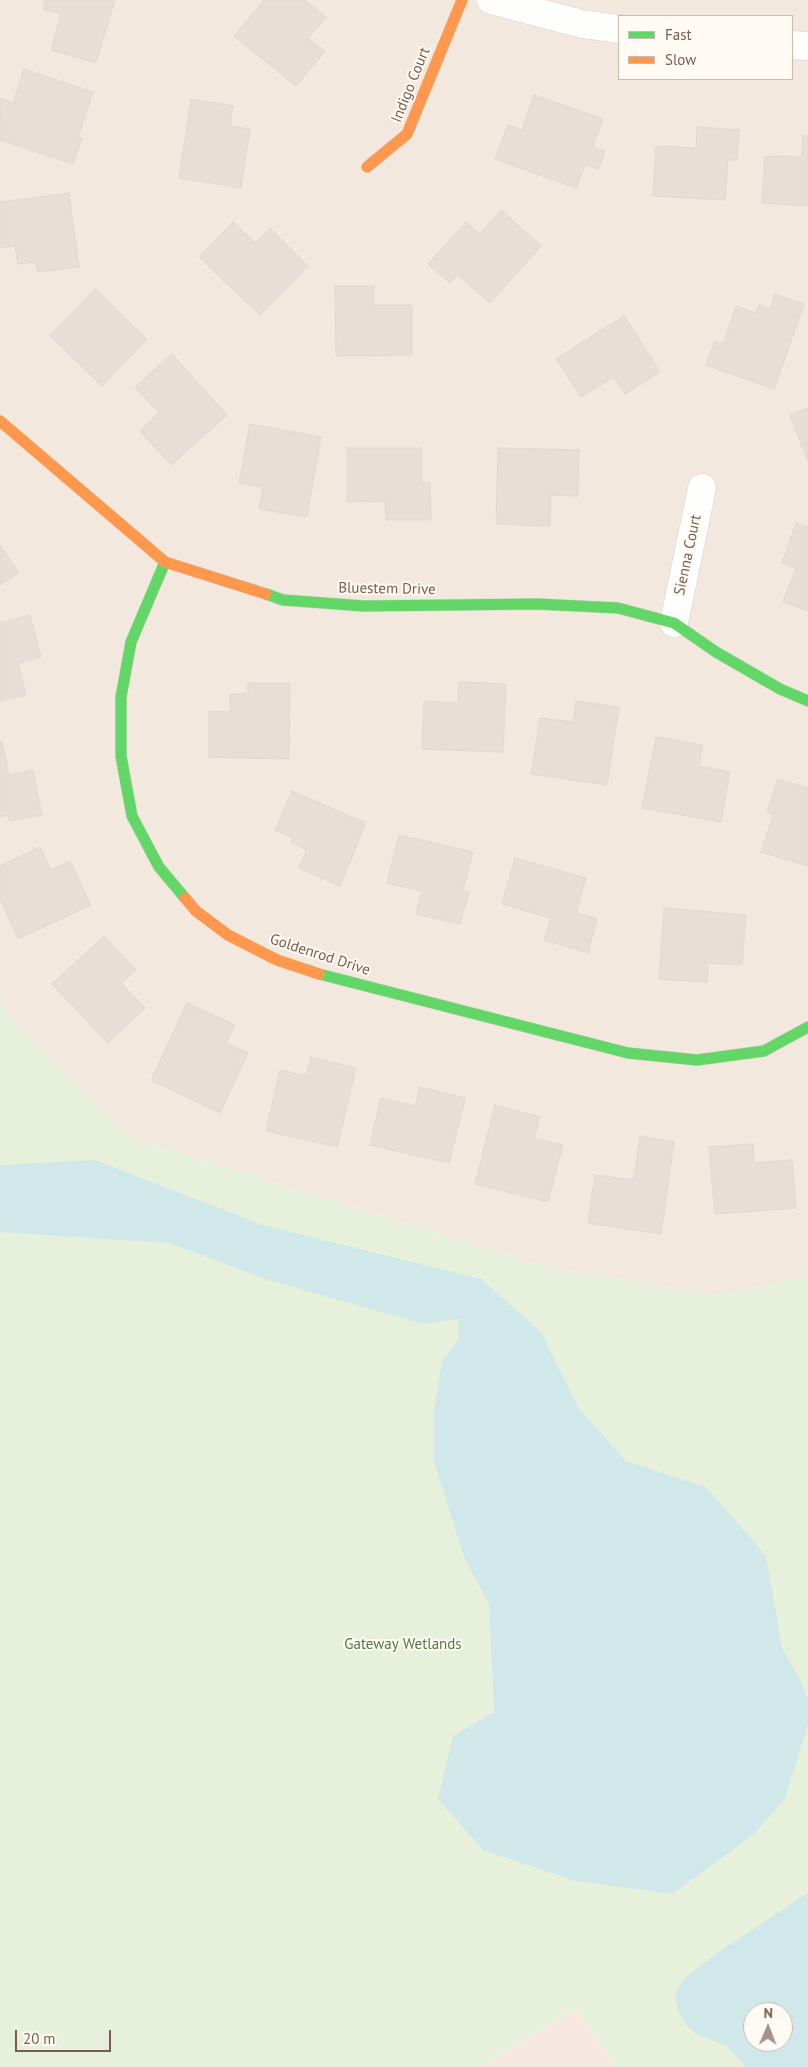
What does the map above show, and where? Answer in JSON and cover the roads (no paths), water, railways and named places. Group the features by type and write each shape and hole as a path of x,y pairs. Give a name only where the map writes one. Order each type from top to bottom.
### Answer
{"street":[{"name":"Indigo Court","path":"367,167 407,134 462,0"},
{"path":"491,0 582,24 618,29"},
{"path":"793,45 808,46"},
{"name":"Bluestem Drive","path":"0,421 165,562 283,600 364,606 537,604 618,608 674,623 716,652 780,689 808,701"},
{"name":"Sienna Court","path":"674,623 702,488"},
{"name":"Goldenrod Drive","path":"165,562 131,642 121,698 122,756 132,816 158,867 196,911 222,930 277,960 325,976 628,1053 697,1060 764,1051 808,1027"}],"water":[{"path":"95,1160 263,1225 481,1279 541,1332 579,1409 626,1461 706,1487 766,1556 782,1648 808,1699 808,1725 784,1800 753,1835 672,1894 576,1881 483,1850 438,1799 453,1736 494,1712 489,1603 466,1562 434,1462 434,1411 442,1361 459,1339 459,1319 424,1324 268,1280 169,1243 0,1232 0,1165"},
{"path":"808,1893 808,2067 745,2067 728,2046 695,2034 684,2022 678,2010 675,1996 686,1977 717,1953"}],"park label":[{"name":"Gateway Wetlands","path":"403,1645"}]}
